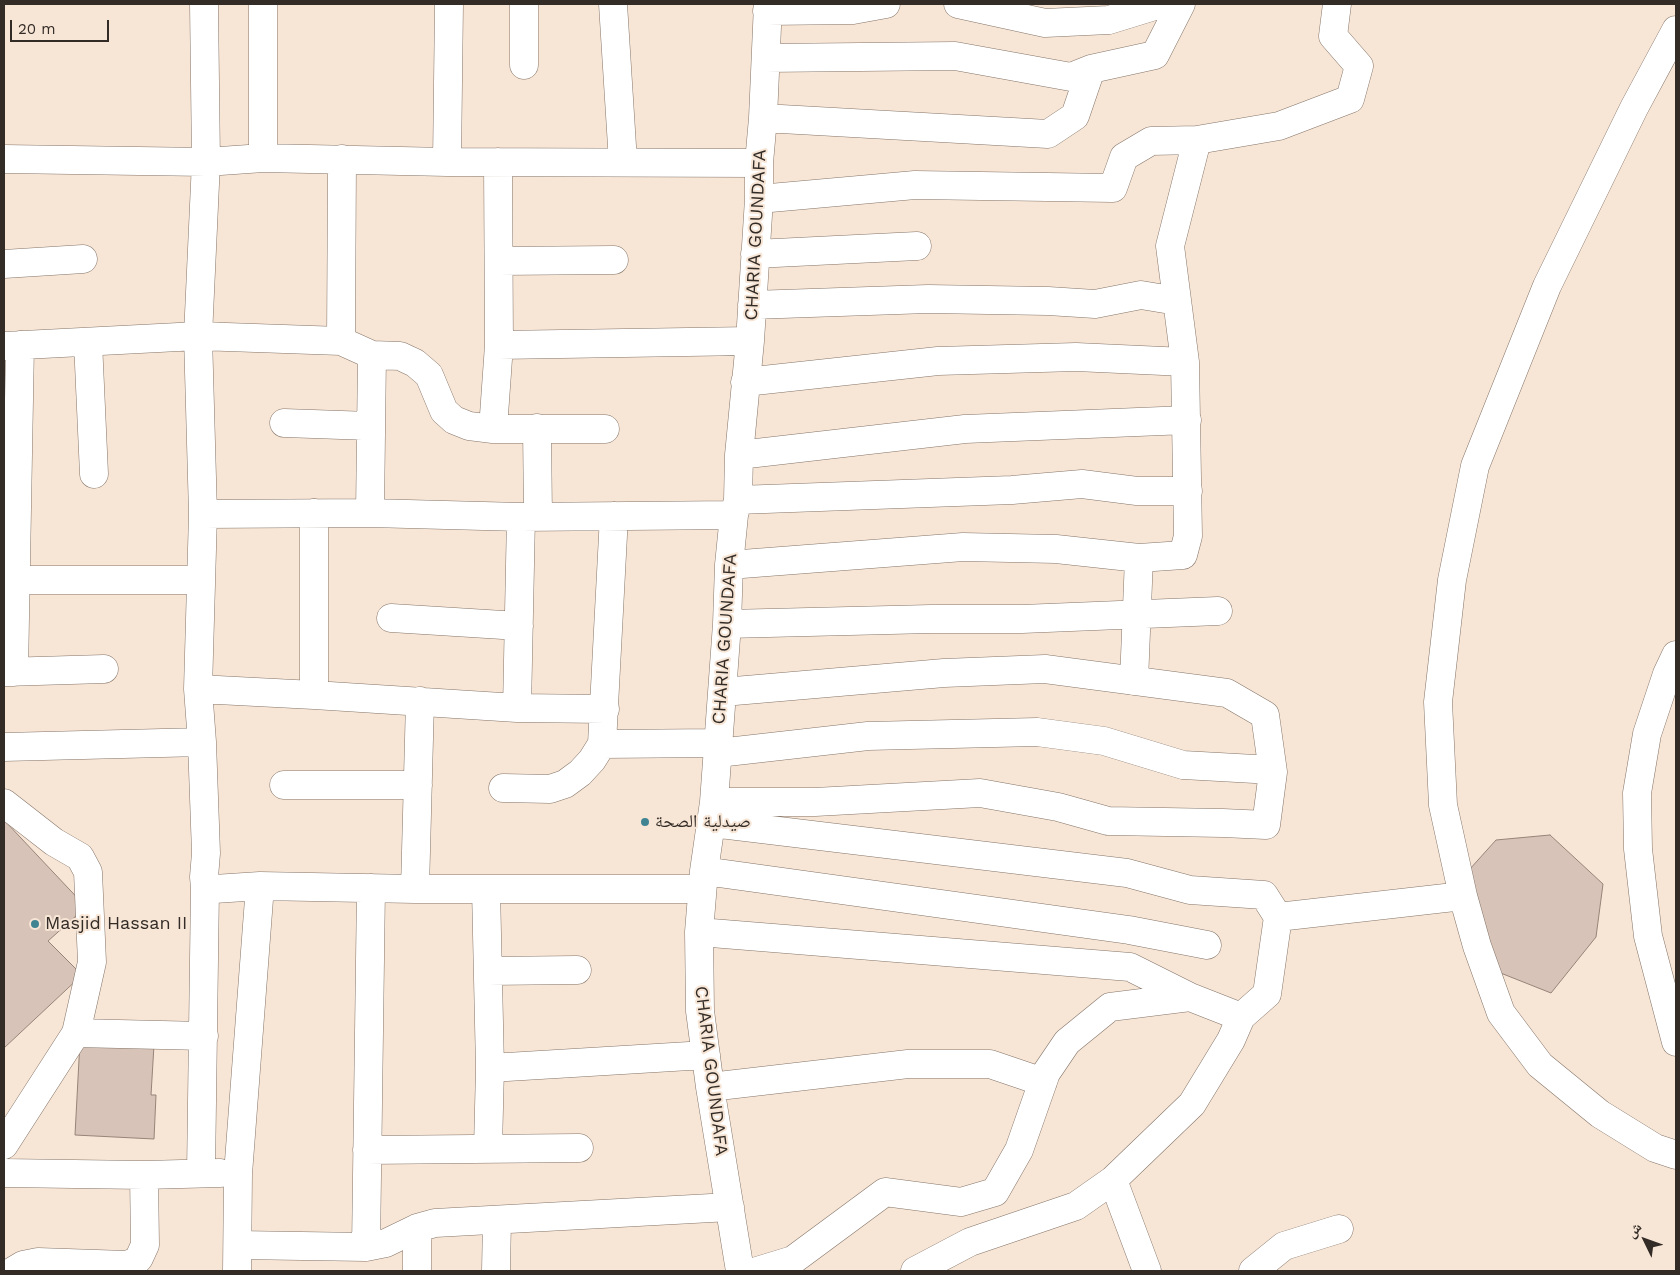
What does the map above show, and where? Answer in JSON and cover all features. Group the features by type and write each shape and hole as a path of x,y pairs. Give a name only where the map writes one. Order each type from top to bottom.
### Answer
{"street":[{"path":"201,1173 206,853 198,689 203,514 198,336 206,162 204,4"},
{"path":"263,4 264,158"},
{"path":"448,162 450,4"},
{"path":"524,4 524,65"},
{"path":"613,4 623,162"},
{"path":"767,7 853,10 886,4"},
{"path":"958,4 1045,22 1109,20 1161,4"},
{"path":"766,58 955,56 1072,77 1091,69 1155,55 1181,4"},
{"path":"759,199 915,185 1113,188 1124,157 1151,141 1197,140 1279,126 1350,99 1359,66 1334,36 1337,4"},
{"name":"CHARIA GOUNDAFA","path":"740,1271 710,1087 700,1011 698,932 713,812 723,692 729,565 736,508 738,455 750,341 759,199 767,7"},
{"path":"1676,30 1634,108 1547,286 1475,466 1452,580 1438,702 1443,805 1463,896 1477,946 1501,1013 1540,1065 1600,1114 1655,1148 1676,1155"},
{"path":"763,118 1048,134 1075,116 1091,69"},
{"path":"729,565 963,547 1056,549 1139,558 1183,555 1188,536 1185,362 1170,246 1197,140"},
{"path":"4,159 206,162 264,158 448,162 759,163"},
{"path":"341,341 342,160"},
{"path":"494,429 499,346 498,162"},
{"path":"755,254 917,246"},
{"path":"4,264 83,259"},
{"path":"499,261 614,260"},
{"path":"752,305 928,299 1048,301 1095,304 1141,295 1177,301"},
{"path":"104,669 9,672 12,346 198,336 341,341 372,355 400,356 415,363 429,376 444,410 454,420 469,426 494,429 605,429"},
{"path":"499,346 750,341"},
{"path":"88,342 94,474"},
{"path":"370,513 372,355"},
{"path":"745,382 938,361 1076,358 1185,362"},
{"path":"738,455 965,428 1187,420"},
{"path":"284,423 370,426"},
{"path":"517,708 519,626 537,428"},
{"path":"203,514 370,513 530,517 614,516 1082,484 1137,491 1188,491"},
{"path":"314,513 314,695"},
{"path":"503,788 550,789 565,784 580,773 592,760 602,744 614,516"},
{"path":"1134,681 1139,558"},
{"path":"10,579 201,580"},
{"path":"727,624 931,619 1022,619 1218,611"},
{"path":"391,618 519,626"},
{"path":"1676,655 1666,674 1647,734 1637,794 1638,849 1648,936 1676,1042"},
{"path":"713,812 814,802 980,793 1058,807 1108,821 1214,822 1266,825 1273,772 1265,715 1228,693 1045,669 944,673 723,692"},
{"path":"198,689 517,708 604,709"},
{"path":"415,889 420,701"},
{"path":"602,744 718,748 868,736 1037,732 1104,741 1183,765 1255,768 1273,772"},
{"path":"4,747 202,742"},
{"path":"284,785 418,785"},
{"path":"4,803 54,842 80,857 88,872 92,962 76,1033 4,1145"},
{"path":"713,812 1127,874 1190,890 1264,895 1278,917 1267,994 1241,1017 1231,1040 1192,1104 1113,1180 1076,1206 970,1242 914,1271"},
{"path":"205,888 260,886 415,889 486,888 703,880 1129,930 1207,945"},
{"path":"260,886 238,1174 237,1258 366,1247 386,1243 417,1228 435,1223 730,1207"},
{"path":"366,1247 371,888"},
{"path":"486,888 490,1068 488,1148"},
{"path":"1278,917 1463,896"},
{"path":"698,932 1130,967 1190,997 1241,1017"},
{"path":"488,971 577,970"},
{"path":"757,1271 794,1260 885,1192 961,1202 995,1192 1019,1150 1046,1073 1067,1042 1110,1007 1190,997"},
{"path":"76,1033 204,1036"},
{"path":"490,1068 706,1055"},
{"path":"710,1087 908,1064 990,1064 1043,1082"},
{"path":"367,1150 579,1148"},
{"path":"4,1173 238,1174"},
{"path":"13,1271 23,1265 38,1262 126,1265 135,1262 145,1245 144,1175"},
{"path":"1113,1180 1147,1271"},
{"path":"496,1271 497,1220"},
{"path":"417,1228 417,1271"},
{"path":"1253,1271 1284,1246 1339,1230"}],"building":[{"name":"Masjid Hassan II","path":"4,820 86,907 48,941 82,975 4,1048"},
{"path":"1550,835 1603,884 1596,937 1551,993 1493,970 1469,870 1496,840"},
{"path":"80,1041 154,1045 151,1095 156,1095 154,1139 75,1135"}],"place":[{"name":"صيدلية الصحة","path":"645,822"},
{"name":"Masjid Hassan II","path":"35,924"}]}
